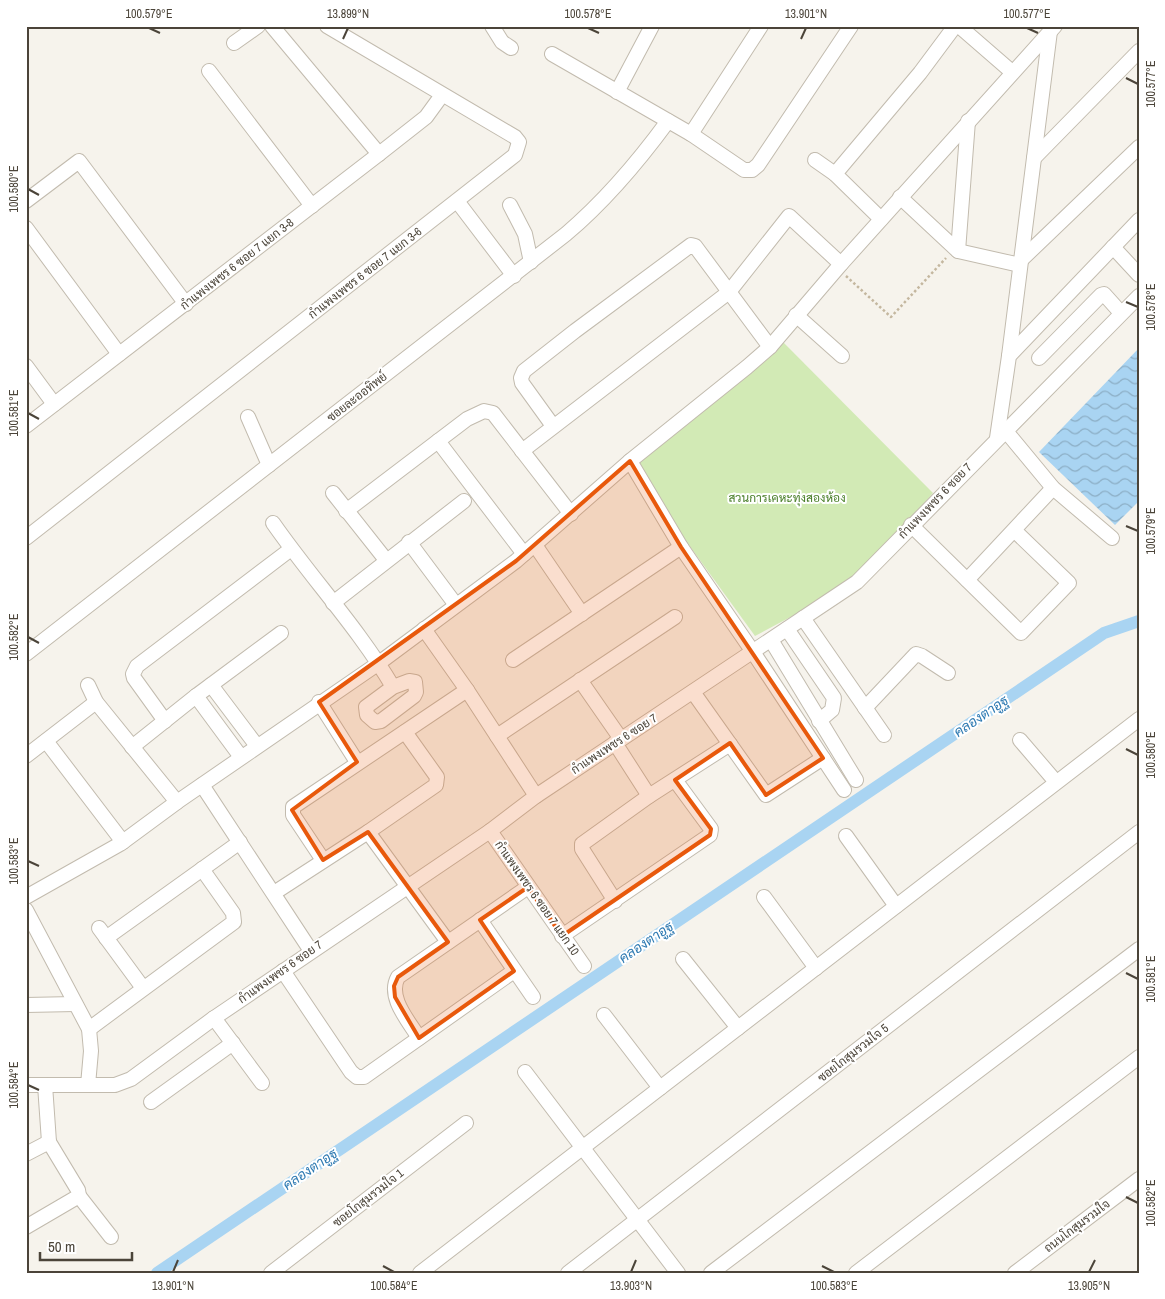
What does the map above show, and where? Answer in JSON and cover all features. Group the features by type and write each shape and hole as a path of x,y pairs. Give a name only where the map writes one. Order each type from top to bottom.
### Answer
{"street":[{"path":"234,43 258,26"},
{"path":"272,26 379,154"},
{"name":"กำแพงเพชร 6 ซอย 7 แยก 3-6","path":"26,538 515,155 519,142 515,137 327,26"},
{"path":"492,26 502,42 511,48"},
{"path":"617,92 652,26"},
{"path":"691,134 761,26"},
{"path":"552,54 691,134 744,170 752,170 758,165 851,26"},
{"path":"835,174 957,26 1012,72"},
{"path":"26,897 123,842 176,802 319,702 379,663 524,554 630,461 770,347 900,197 1052,29"},
{"path":"1052,29 1020,263 1001,434 1053,488 1112,538"},
{"path":"1034,158 1139,52"},
{"path":"209,71 312,206"},
{"name":"กำแพงเพชร 6 ซอย 7 แยก 3-8","path":"26,426 426,117 442,95"},
{"name":"ซอยละออทิพย์","path":"26,654 566,234 599,204 629,171 668,121"},
{"path":"956,250 968,121"},
{"path":"1020,263 1139,147"},
{"path":"815,160 835,174 881,219"},
{"path":"26,202 79,161 186,304"},
{"path":"900,197 956,250 1020,263"},
{"path":"457,201 514,276"},
{"path":"510,205 525,234 531,262"},
{"path":"522,451 729,292 790,216 839,266"},
{"path":"1009,356 1139,220"},
{"path":"26,228 119,354"},
{"path":"553,426 522,383 521,378 531,365 691,245 695,246 770,347"},
{"path":"1113,247 1139,275"},
{"path":"1040,358 1101,295 1104,294 1122,313"},
{"name":"กำแพงเพชร 6 ซอย 7","path":"26,1085 115,1085 131,1080 214,1018 311,950 490,831 536,796 857,582 911,525 1139,296"},
{"path":"796,315 842,356"},
{"path":"26,366 54,404"},
{"path":"346,511 467,419 477,413 489,411 571,514"},
{"path":"248,417 270,465"},
{"path":"438,442 524,554"},
{"path":"630,461 681,547 844,790"},
{"path":"967,580 1015,531 1053,488"},
{"path":"332,494 386,560"},
{"path":"333,603 464,501"},
{"path":"274,523 291,549 379,663 393,687"},
{"path":"911,525 1018,631 1024,632 1069,584 1015,531"},
{"path":"409,542 456,605"},
{"path":"535,545 582,614"},
{"path":"513,660 681,547"},
{"path":"165,721 134,678 133,674 137,666 291,549"},
{"path":"497,736 675,617"},
{"path":"803,618 884,736"},
{"path":"787,628 834,698 832,710 819,720"},
{"path":"424,629 468,690 536,796"},
{"path":"132,747 196,696 281,633"},
{"path":"771,640 856,780"},
{"path":"865,708 916,654 948,673"},
{"path":"580,680 649,796"},
{"path":"88,685 96,702 176,802"},
{"path":"211,685 257,746"},
{"path":"323,860 293,815 292,807 468,690"},
{"path":"693,692 766,795 822,758"},
{"path":"196,696 241,757"},
{"path":"26,756 96,702"},
{"path":"319,702 357,762"},
{"path":"420,1273 1139,719"},
{"path":"274,893 436,785 437,777 405,732"},
{"path":"1020,740 1056,782"},
{"path":"46,741 123,842"},
{"path":"615,901 582,849 582,844 649,796 730,744"},
{"path":"562,936 676,860 712,832 675,780"},
{"path":"202,785 311,950"},
{"name":"กำแพงเพชร 6 ซอย 7 แยก 10","path":"490,831 584,966"},
{"path":"368,832 448,942"},
{"name":"ซอยโกสุมรวมใจ 5","path":"568,1273 1139,832"},
{"path":"846,836 896,906"},
{"path":"143,988 102,933 202,869 240,842"},
{"path":"89,1029 234,922 233,914 202,869"},
{"path":"419,1038 395,997 394,986 398,977 528,887"},
{"path":"764,897 816,968"},
{"path":"26,910 89,1029 91,1051 88,1085"},
{"path":"480,920 532,998"},
{"path":"712,1273 1139,949"},
{"path":"683,959 738,1028"},
{"path":"283,971 351,1072 357,1077 364,1077 514,971"},
{"path":"26,1005 75,1004"},
{"path":"604,1015 660,1088"},
{"path":"214,1018 262,1083"},
{"path":"151,1102 233,1043"},
{"path":"856,1273 1139,1057"},
{"path":"525,1072 678,1273"},
{"path":"45,1085 49,1142 78,1190 79,1196 111,1237"},
{"name":"ซอยโกสุมรวมใจ 1","path":"271,1273 466,1123"},
{"path":"26,1154 49,1142"},
{"name":"ถนนโกสุมรวมใจ","path":"1015,1273 1139,1179"},
{"path":"26,1227 79,1196"}],"path":[{"path":"839,266 891,317 956,250"}],"highlighted area":[{"path":"630,461 681,547 823,758 766,795 730,743 675,780 711,829 710,835 562,936 528,887 480,920 514,971 419,1038 395,997 394,986 398,977 448,942 368,832 323,860 292,810 357,762 319,702 516,561"}],"green space":[{"name":"สวนการเคหะทุ่งสองห้อง","path":"780,339 933,493 856,582 755,636 633,468"}],"water":[{"path":"1139,348 1139,501 1115,525 1039,452"}],"waterway":[{"name":"คลองตาอูฐ","path":"157,1273 1104,633 1139,621"}]}
